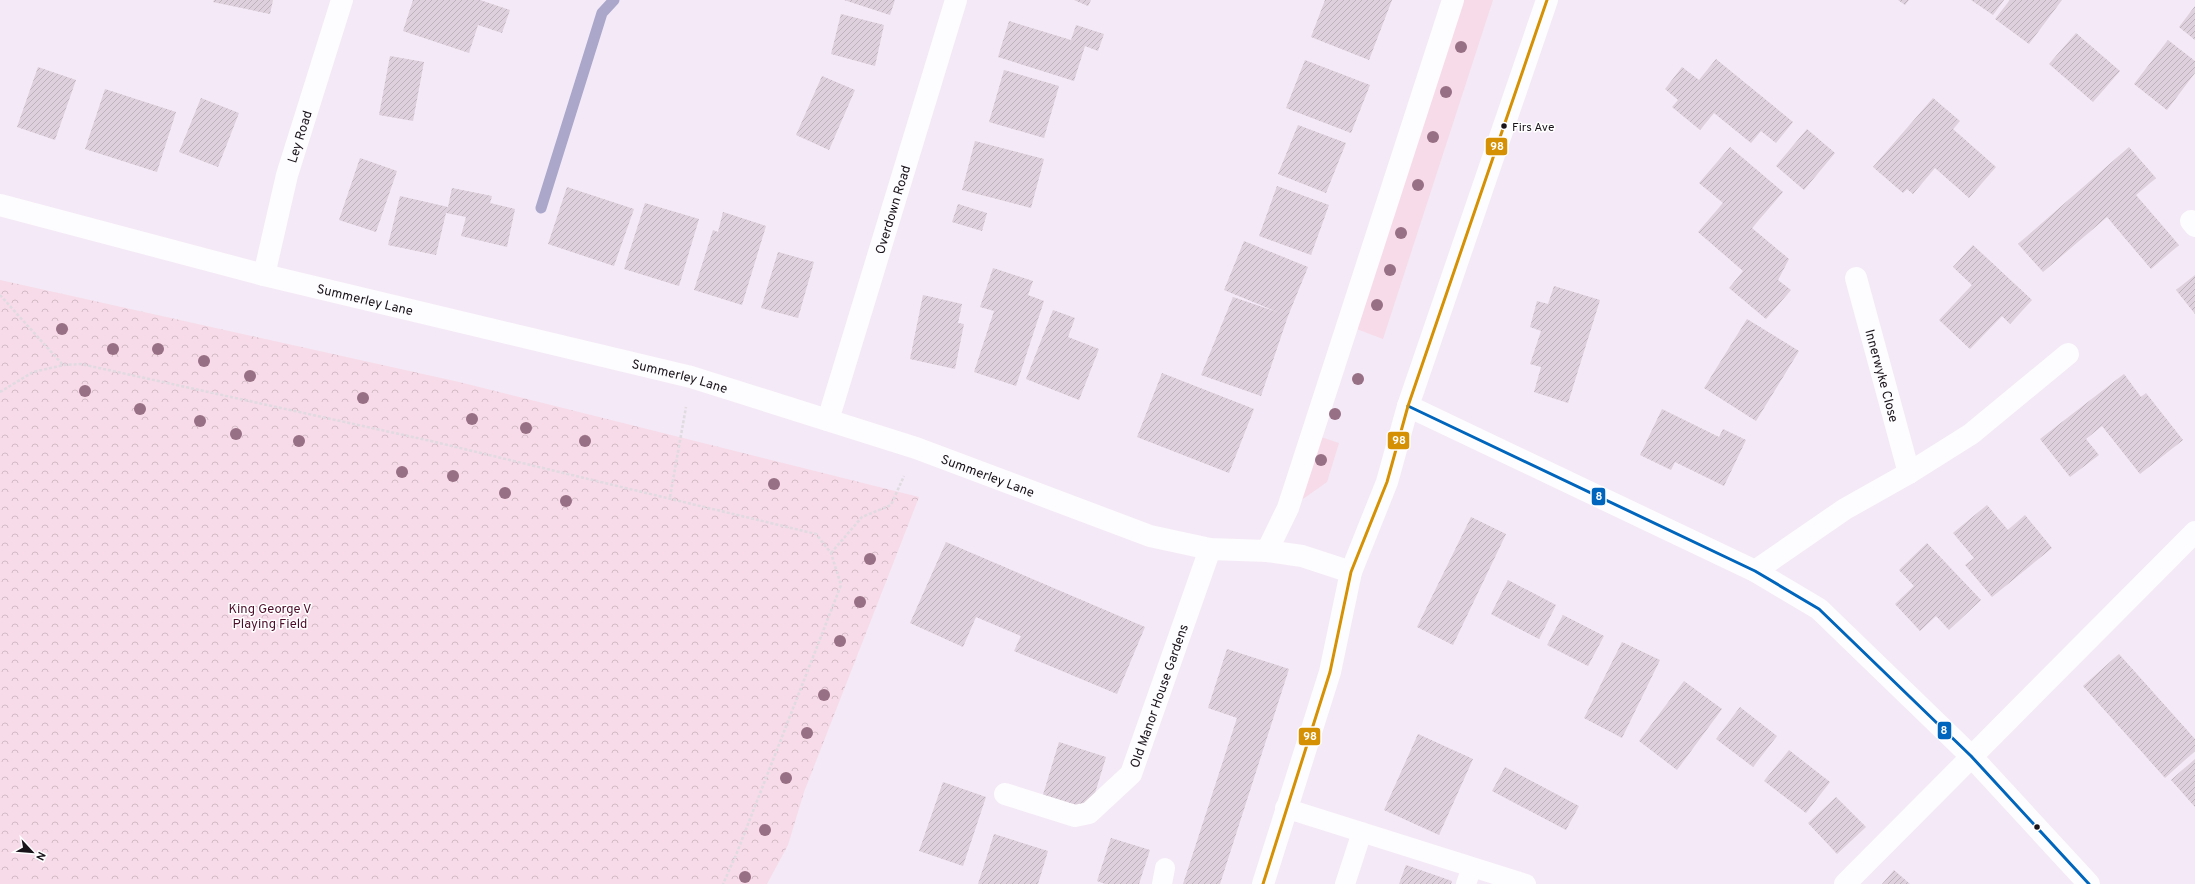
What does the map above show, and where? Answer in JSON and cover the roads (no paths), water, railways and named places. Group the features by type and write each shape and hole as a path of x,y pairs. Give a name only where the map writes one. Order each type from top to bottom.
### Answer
{"street":[{"name":"Ley Road","path":"264,275 287,175 342,0"},
{"name":"Overdown Road","path":"828,420 956,0"},
{"path":"1266,551 1288,508 1453,0"},
{"path":"1263,884 1285,808 1330,672 1351,572 1387,482 1408,406 1547,0"},
{"name":"Summerley Lane","path":"0,205 264,275 691,377 916,448 1150,536 1210,549 1266,551 1302,556 1351,572"},
{"name":"Innerwyke Close","path":"1856,278 1909,473"},
{"path":"1755,571 1845,509 1909,473 1971,434 2068,354"},
{"path":"1408,406 1755,571 1819,609 1971,756 2088,884"},
{"path":"1845,884 2195,532"},
{"name":"Old Manor House Gardens","path":"1005,794 1075,816 1089,813 1130,774 1210,549"}],"lane":[{"path":"1285,808 1362,832 1469,875 1526,884"},
{"path":"1345,884 1362,832"}],"waterway":[{"path":"541,208 602,13 614,0"}],"place":[{"name":"Firs Ave","path":"1504,126"}],"park label":[{"name":"King George V Playing Field","path":"270,616"}]}
